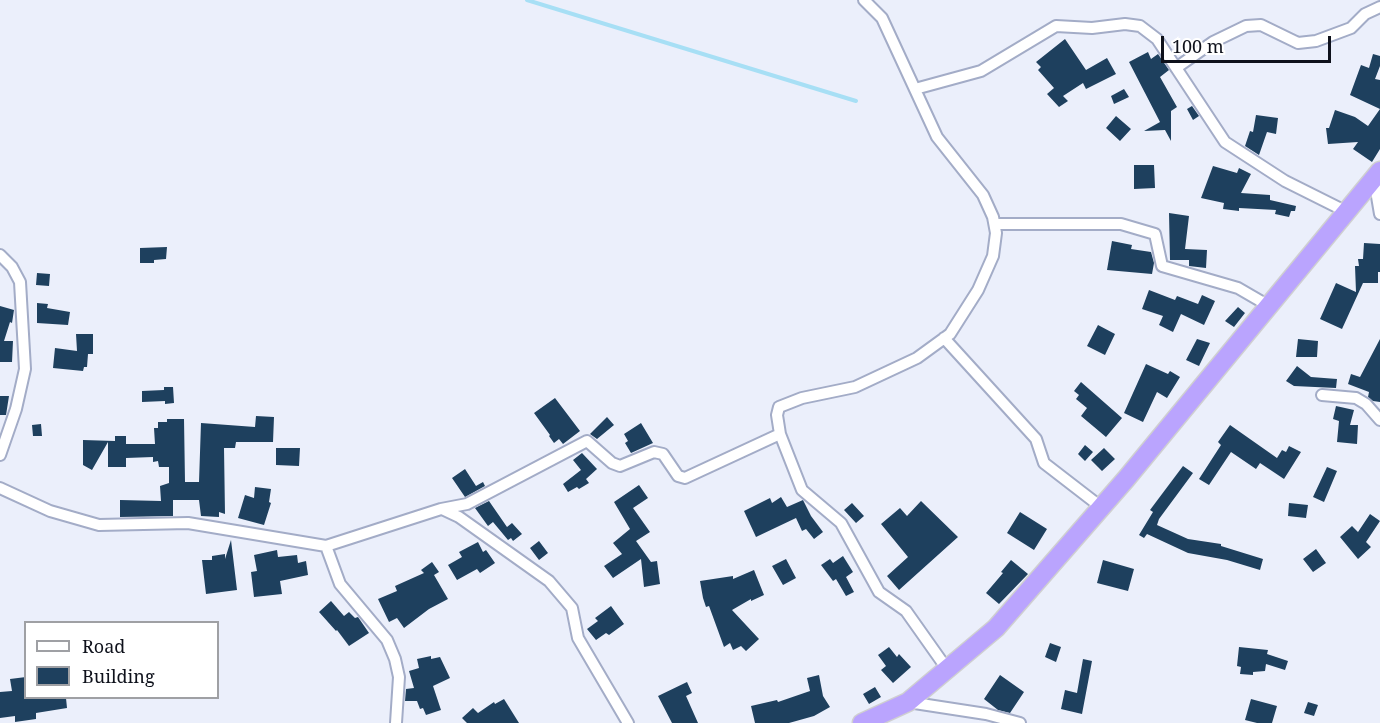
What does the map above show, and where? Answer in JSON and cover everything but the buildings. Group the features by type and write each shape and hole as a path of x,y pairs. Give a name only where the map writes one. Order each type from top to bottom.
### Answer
{"highway":[{"path":"862,723 908,702 996,628 1101,507 1377,175"}],"street":[{"path":"864,0 882,18 937,137 983,195 996,233 993,256 982,281 950,334 917,358 855,387 802,398 779,407 777,415 780,435 802,490 841,523 879,592 906,611 946,669"},
{"path":"1176,68 1213,42 1246,26 1261,25 1298,43 1316,41 1351,28 1365,14 1380,7"},
{"path":"915,89 981,71 1056,26 1092,28 1125,24 1140,26 1156,39 1225,142 1285,181 1347,212"},
{"path":"1377,175 1380,214"},
{"path":"994,224 1121,224 1155,234 1162,266 1238,288 1269,306"},
{"path":"0,255 12,267 20,282 25,369 16,409 0,455"},
{"path":"944,338 1036,439 1044,463 1101,507"},
{"path":"1322,395 1356,398 1366,404 1380,420"},
{"path":"0,488 50,511 99,525 188,523 326,546 441,509 467,504 587,441 612,463 620,466 654,452 663,454 678,476 685,478 780,435"},
{"path":"441,509 459,517 549,581 572,608 578,638 628,723"},
{"path":"326,546 340,584 387,640 395,659 399,677 396,723"},
{"path":"908,702 986,714 1020,723"}],"waterway":[{"path":"527,0 856,101"}]}
